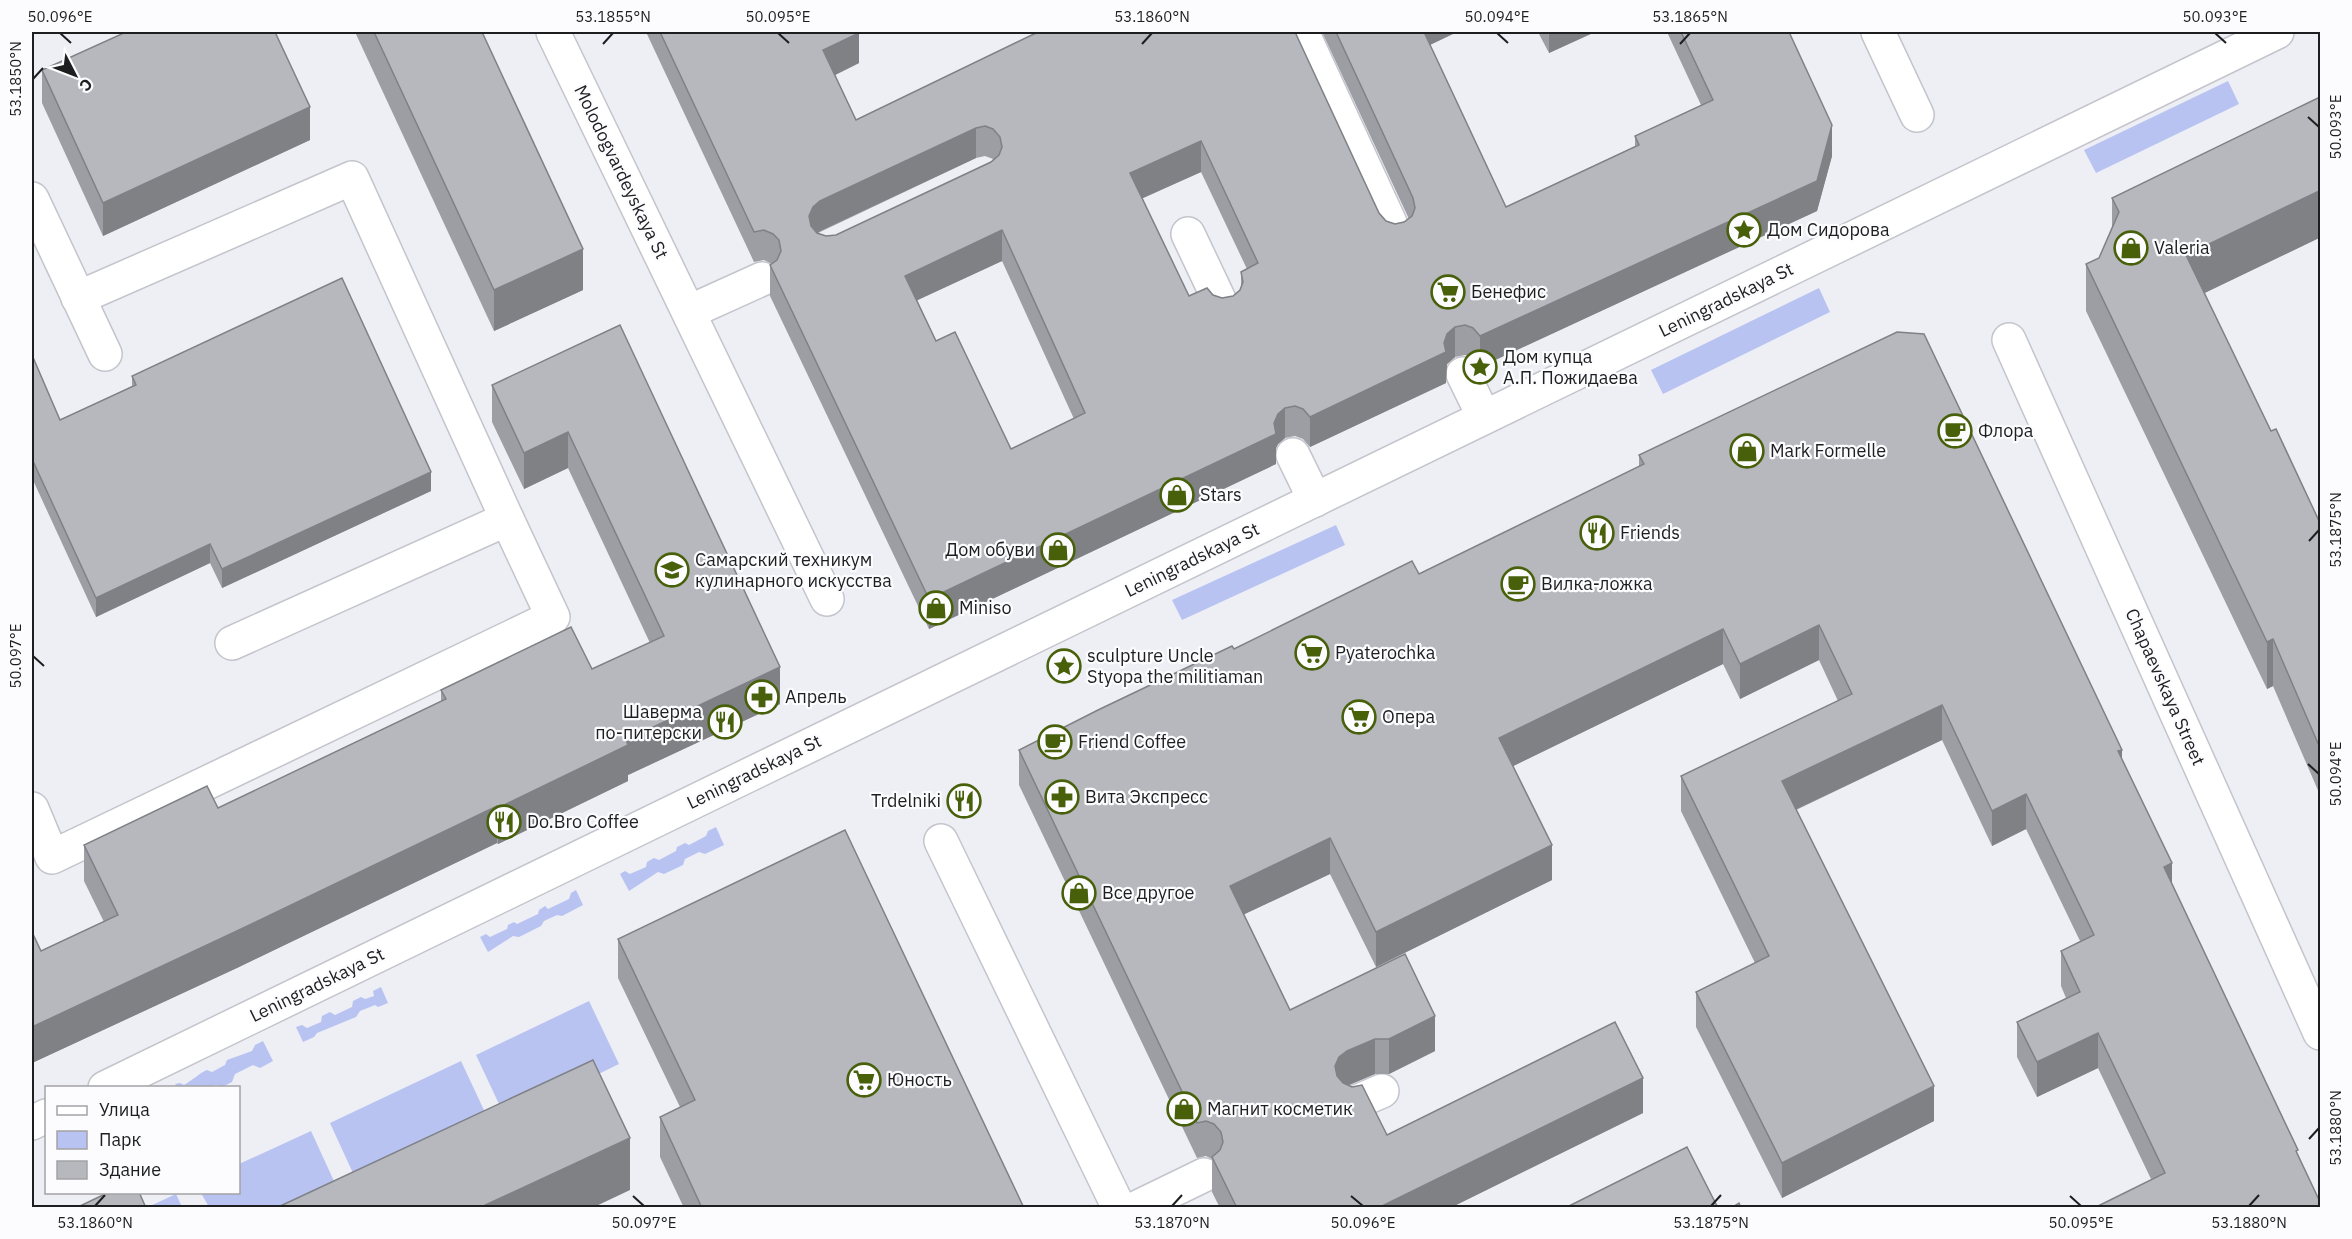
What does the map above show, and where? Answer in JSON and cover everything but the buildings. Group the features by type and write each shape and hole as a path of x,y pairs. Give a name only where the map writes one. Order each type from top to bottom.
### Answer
{"street":[{"name":"Molodogvardeyskaya St","path":"553,32 827,599"},
{"path":"1302,32 1396,236"},
{"path":"1878,32 1917,115"},
{"name":"Leningradskaya St","path":"109,1086 2277,32"},
{"path":"32,809 52,857 553,617 352,178 78,298"},
{"path":"32,199 105,354"},
{"path":"1188,234 1224,310"},
{"path":"689,312 762,279"},
{"name":"Chapaevskaya Street","path":"2009,340 2320,1033"},
{"path":"1463,374 1484,417"},
{"path":"1293,455 1315,500"},
{"path":"232,643 507,519"},
{"path":"941,841 1119,1208"},
{"path":"1136,1208 1204,1175"}],"green space":[{"path":"2228,81 2239,104 2096,173 2084,150"},
{"path":"1819,288 1830,312 1663,394 1651,370"},
{"path":"1336,525 1345,545 1182,620 1172,600"},
{"path":"716,827 724,845 705,854 699,852 685,859 683,865 664,874 658,872 629,891 620,874 625,871 630,874 646,867 647,862 654,858 659,860 685,843 689,845 706,836 708,831"},
{"path":"576,890 583,905 562,916 557,915 544,921 541,926 519,937 513,936 488,952 480,937 486,934 490,937 507,929 508,925 514,922 517,924 538,914 539,910 545,906 548,909 569,899 571,893"},
{"path":"381,987 388,1003 360,1011 356,1017 317,1033 303,1042 296,1027 302,1025 307,1028 321,1022 322,1016 330,1012 335,1015 352,1007 353,1001 361,997 365,999 374,996 373,991"},
{"path":"589,1001 619,1064 506,1119 476,1055"},
{"path":"263,1041 273,1061 260,1068 253,1065 235,1074 232,1082 224,1086 176,1086 175,1084 184,1085 207,1070 212,1072 225,1065 227,1060 252,1051 255,1045"},
{"path":"461,1061 490,1123 358,1184 330,1123"},
{"path":"311,1131 339,1192 306,1208 209,1207 202,1194 240,1194 240,1164"},
{"path":"176,1194 182,1207 148,1207"}],"place":[{"name":"Дом Сидорова","path":"1744,230"},
{"name":"Valeria","path":"2131,248"},
{"name":"Бенефис","path":"1448,292"},
{"name":"Дом купца А.П. Пожидаева","path":"1480,367"},
{"name":"Флора","path":"1955,431"},
{"name":"Mark Formelle","path":"1747,451"},
{"name":"Stars","path":"1177,495"},
{"name":"Friends","path":"1597,533"},
{"name":"Дом обуви","path":"1058,550"},
{"name":"Самарский техникум кулинарного искусства","path":"672,570"},
{"name":"Вилка-ложка","path":"1518,584"},
{"name":"Miniso","path":"936,608"},
{"name":"Pyaterochka","path":"1312,653"},
{"name":"sculpture Uncle Styopa the militiaman","path":"1064,666"},
{"name":"Апрель","path":"762,697"},
{"name":"Опера","path":"1359,717"},
{"name":"Шаверма по-питерски","path":"725,722"},
{"name":"Friend Coffee","path":"1055,742"},
{"name":"Вита Экспресс","path":"1062,797"},
{"name":"Trdelniki","path":"964,801"},
{"name":"Do.Bro Coffee","path":"504,822"},
{"name":"Все другое","path":"1079,893"},
{"name":"Юность","path":"864,1080"},
{"name":"Магнит косметик","path":"1184,1109"}]}
